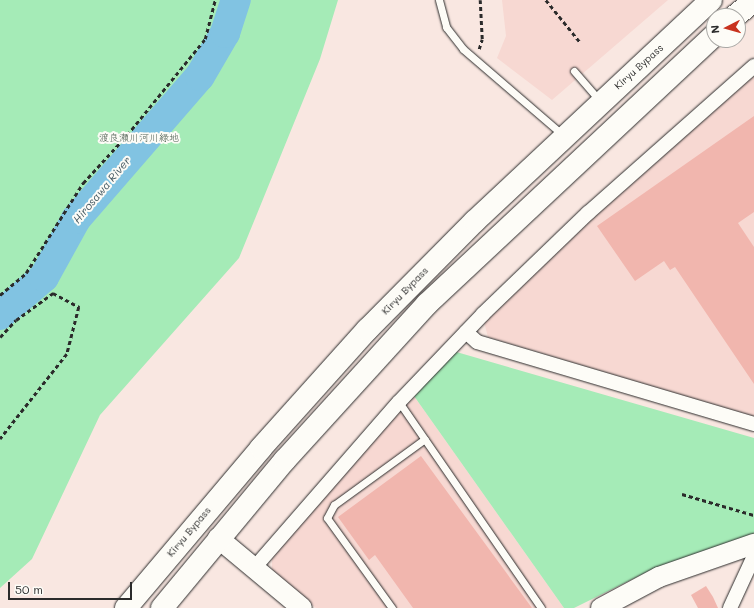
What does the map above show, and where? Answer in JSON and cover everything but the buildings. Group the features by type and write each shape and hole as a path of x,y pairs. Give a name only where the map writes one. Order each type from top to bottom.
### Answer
{"highway":[{"name":"Kiryu Bypass","path":"126,608 261,448 367,330 600,102 712,0"},
{"path":"745,8 754,1"},
{"path":"162,608 218,538 427,304 706,42"}],"street":[{"path":"255,567 399,402 466,332 588,213 754,66"},
{"path":"466,332 476,342 754,424"},
{"path":"218,538 255,567 302,608"},
{"path":"600,608 659,577 754,544"},
{"path":"730,608 754,556"}],"lane":[{"path":"439,0 446,27 464,49 476,57 565,136"},
{"path":"574,71 600,102"},
{"path":"399,402 541,608"},
{"path":"392,608 327,518 334,505 425,439"}],"path":[{"path":"0,295 26,273 84,183 204,39 215,0"},
{"path":"476,57 482,39 480,0"},
{"path":"546,0 580,42"},
{"path":"0,337 16,320 53,293 79,307 67,354 0,439"},
{"path":"682,494 754,515"}],"shaded area":[{"path":"502,0 668,0 552,100 497,58 506,36"},
{"path":"754,73 754,418 488,337 484,322 618,192"},
{"path":"414,396 564,608 316,608 272,571 272,555"}],"green space":[{"name":"渡良瀬川河川緑地","path":"0,0 338,0 320,59 239,258 100,415 32,559 0,588"},
{"path":"453,351 754,438 754,533 747,539 653,569 574,608 564,608 414,396"}],"waterway":[{"name":"Hirosawa River","path":"0,315 44,277 76,219 200,76 225,33 236,0"}]}
